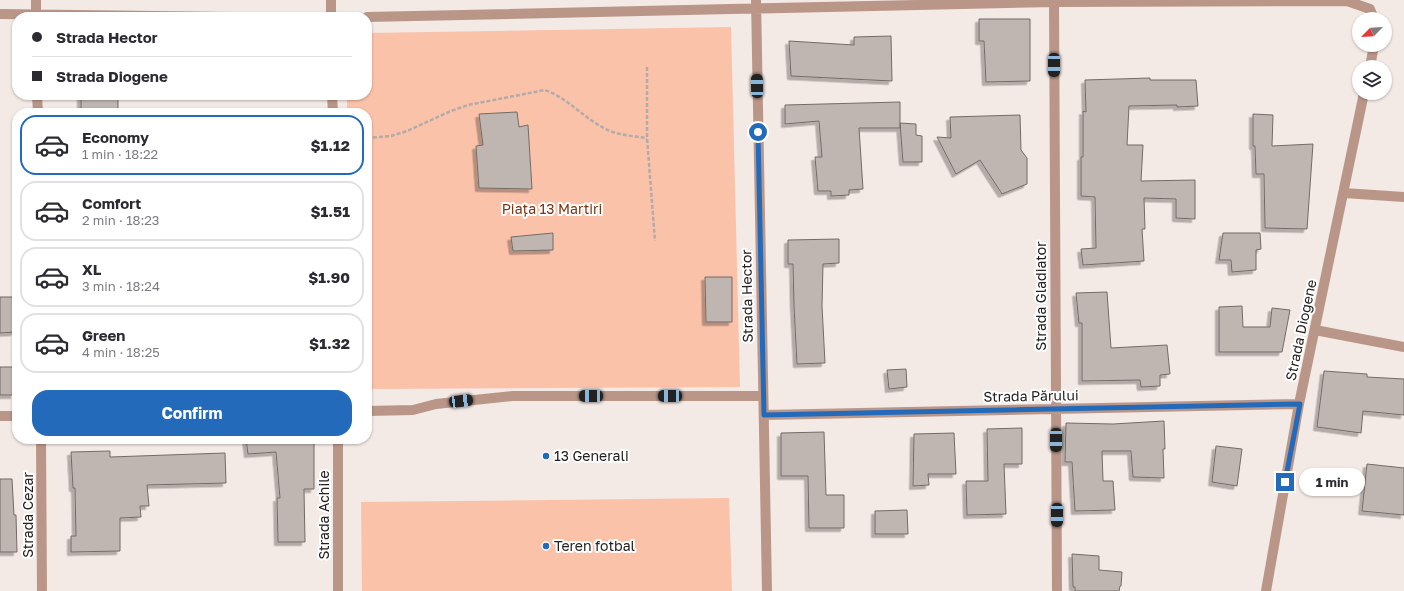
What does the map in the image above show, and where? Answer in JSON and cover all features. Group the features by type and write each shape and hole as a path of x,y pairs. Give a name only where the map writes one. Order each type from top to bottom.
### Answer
{"street":[{"path":"36,0 36,12"},
{"path":"331,0 331,12"},
{"path":"372,17 756,4 1054,1 1347,0 1370,9 1371,12"},
{"name":"Strada Gladiator","path":"1054,1 1057,591"},
{"name":"Strada Hector","path":"756,4 767,591"},
{"path":"0,14 12,15"},
{"name":"Strada Diogene","path":"1266,591 1300,404 1363,100"},
{"path":"1344,193 1404,197"},
{"path":"1315,330 1404,347"},
{"path":"372,411 413,410 436,404 513,396 764,396"},
{"name":"Strada Părului","path":"764,415 1300,404"},
{"path":"0,416 12,416"},
{"name":"Strada Cezar","path":"42,444 42,591"},
{"name":"Strada Achile","path":"338,444 338,591"}],"path":[{"path":"647,66 647,138 655,241"},
{"path":"372,138 391,136 408,131 451,111 468,105 546,90 559,96 603,128 626,135 647,138"}],"green space":[{"name":"Piața 13 Martiri","path":"731,27 740,387 372,389 372,108 347,108 347,100 372,100 372,33"},
{"name":"Teren fotbal","path":"729,498 732,591 362,591 361,502"}],"building":[{"path":"979,19 1030,19 1030,81 986,82 984,41 979,41"},
{"path":"891,36 892,81 791,76 789,41 854,45 854,37"},
{"path":"1150,78 1150,80 1196,80 1198,106 1129,106 1127,145 1143,145 1141,181 1195,180 1195,219 1176,218 1176,199 1144,198 1145,229 1142,229 1144,261 1083,265 1081,249 1096,248 1095,197 1081,196 1083,111 1086,112 1085,80"},
{"path":"81,100 118,100 118,108 81,108"},
{"path":"900,102 900,128 859,128 863,189 849,190 849,195 831,196 831,191 818,191 815,157 822,157 819,121 785,124 785,105"},
{"path":"517,112 519,127 528,125 532,189 479,188 476,146 483,145 479,114"},
{"path":"1253,114 1273,115 1272,146 1313,144 1307,229 1265,228 1264,174 1256,174 1255,146 1253,146"},
{"path":"1020,115 1021,150 1027,158 1027,184 1002,194 980,160 956,174 937,137 951,138 950,117"},
{"path":"900,123 916,124 916,135 922,136 922,162 903,162"},
{"path":"553,233 553,250 513,251 511,237"},
{"path":"1223,233 1260,233 1261,249 1256,250 1256,270 1232,272 1231,260 1219,260"},
{"path":"839,239 839,263 823,264 822,306 825,363 797,364 793,264 788,264 788,240"},
{"path":"705,277 732,277 732,322 706,322"},
{"path":"1107,292 1111,348 1167,345 1170,374 1160,375 1160,386 1141,387 1140,380 1082,381 1082,323 1079,323 1076,293"},
{"path":"0,297 12,297 12,332 0,333"},
{"path":"1242,306 1243,327 1270,327 1272,308 1290,310 1282,352 1219,352 1219,307"},
{"path":"0,367 12,367 12,395 0,395"},
{"path":"906,369 907,387 889,389 887,370"},
{"path":"1324,371 1367,374 1367,377 1404,379 1404,415 1363,411 1361,433 1317,427"},
{"path":"1164,421 1164,478 1133,477 1131,451 1102,451 1103,481 1113,481 1115,510 1075,511 1072,462 1065,462 1066,423 1113,424"},
{"path":"1022,428 1022,464 1004,464 1006,514 967,515 966,481 988,481 987,429"},
{"path":"824,432 826,495 844,495 844,528 809,528 808,476 781,476 781,433"},
{"path":"954,433 956,474 928,474 929,485 913,486 914,434"},
{"path":"247,444 314,444 314,489 304,489 305,542 278,542 277,498 280,498 276,452 248,454"},
{"path":"1216,446 1242,449 1237,486 1212,482"},
{"path":"110,451 110,457 225,453 226,483 147,485 149,506 140,506 141,517 120,518 120,551 71,552 71,536 76,536 75,488 73,488 71,452"},
{"path":"1367,464 1404,468 1404,515 1362,511"},
{"path":"0,479 12,479 14,515 16,515 17,552 0,552"},
{"path":"907,510 908,534 875,534 875,511"},
{"path":"1072,554 1099,556 1099,570 1122,572 1119,591 1075,591 1075,587 1073,587"}],"place":[{"name":"13 Generali","path":"546,456"},
{"name":"Teren fotbal","path":"546,546"}],"route":[{"path":"758,132 764,415 1300,404 1285,482"}]}
